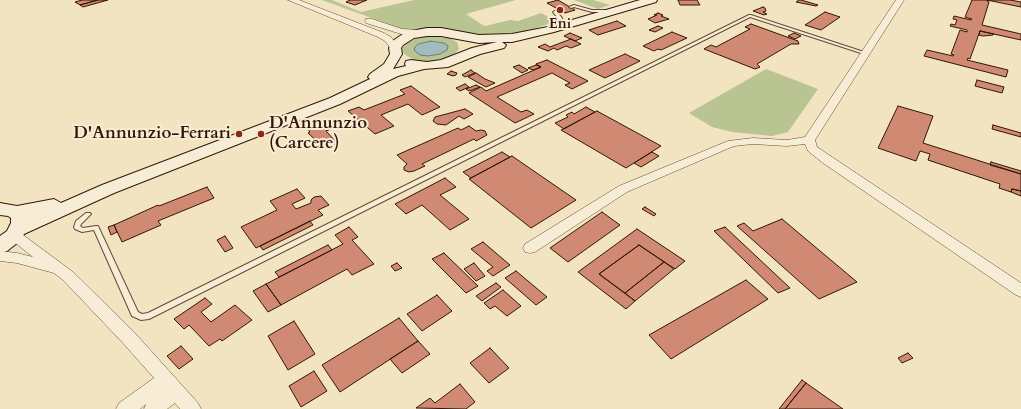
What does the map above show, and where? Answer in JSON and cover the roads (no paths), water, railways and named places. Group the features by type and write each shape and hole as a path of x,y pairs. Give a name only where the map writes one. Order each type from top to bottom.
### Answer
{"main road":[{"path":"348,95 380,74 389,66 398,42 419,33 441,32 479,39 512,38 556,29 652,0"},
{"path":"10,226 297,116 348,95 393,73 422,66 443,64 484,48 536,38 556,29"},
{"path":"454,35 463,40 467,47 465,51 457,58"},
{"path":"395,51 402,61 422,66"}],"street":[{"path":"292,0 356,24 388,39 395,51"},
{"path":"311,0 400,31 419,33"},
{"path":"530,248 624,189 732,143 753,141 787,143 808,140 900,0"},
{"path":"808,140 812,149 827,160 1021,291"},
{"path":"10,226 61,270 128,337 192,409"},
{"path":"0,256 17,258 61,270"},
{"path":"125,409 170,386"},
{"path":"152,409 170,386"}],"lane":[{"path":"571,7 574,6 592,11 614,11"},
{"path":"556,29 560,18 555,12 559,10"},
{"path":"88,214 78,223 77,227 82,230 96,228 135,314 141,317 149,316 750,16 865,53"}],"water":[{"path":"431,41 444,43 448,46 447,50 440,54 428,56 420,55 414,50 418,44"}],"place":[{"name":"Eni","path":"560,10"},
{"name":"D'Annunzio-Ferrari","path":"239,134"},
{"name":"D'Annunzio (Carcere)","path":"261,134"}]}
